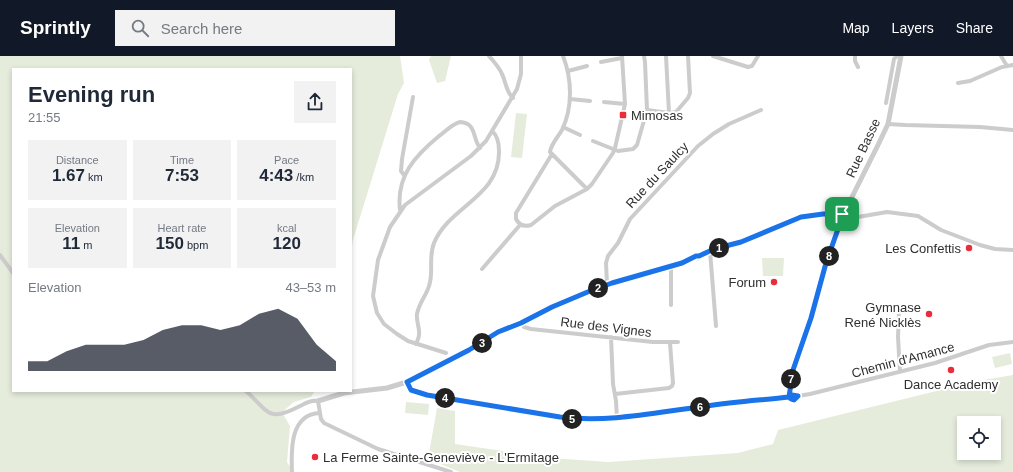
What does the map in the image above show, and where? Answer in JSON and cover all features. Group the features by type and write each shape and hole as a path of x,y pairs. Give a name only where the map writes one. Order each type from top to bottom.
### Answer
{"street":[{"path":"489,56 500,71 506,82 508,92 513,98"},
{"path":"446,353 402,338 384,324 377,313 373,296 376,270 381,248 390,227 400,210 480,148 513,98 520,78 521,56"},
{"path":"563,56 568,71 570,99 563,127 550,148 550,152 587,189"},
{"path":"594,142 618,151 633,149 636,147 648,110 644,56"},
{"path":"666,56 669,113"},
{"path":"648,110 669,113 676,112 690,95 688,56"},
{"path":"713,56 748,67 754,64 758,56"},
{"path":"855,56 855,61 858,67"},
{"path":"886,103 894,59 897,56"},
{"name":"Rue Basse","path":"897,56 899,64"},
{"name":"Rue Basse","path":"843,215 888,124 901,56"},
{"path":"1001,56 1007,66"},
{"path":"552,154 516,213 516,219 520,224 527,226 531,225 555,206 587,189 592,184 614,150 625,104 622,57 601,62"},
{"path":"958,83 977,79 1007,66 1013,65"},
{"path":"568,71 587,66"},
{"path":"404,175 401,171 402,159 413,97"},
{"path":"570,99 590,101"},
{"path":"604,102 625,104"},
{"name":"Rue du Saulcy","path":"608,284 606,262 608,256 618,244 630,219 698,146 729,124 761,110"},
{"path":"400,210 400,197 404,175 422,151 457,123 465,123 471,126 474,131 476,142 480,148"},
{"path":"888,124 980,127 1013,130"},
{"path":"563,127 580,135"},
{"path":"416,344 419,334 417,318 418,310 430,284 430,262 433,245 438,235 449,221 474,200 490,182 494,174 499,154 497,138 492,131"},
{"path":"247,392 267,411 276,415 289,413 312,400 318,401 344,394 387,388 407,382 469,350 498,332 523,322 552,307 608,284 697,259 699,256 710,251 741,242 801,217 823,214 858,216 887,212 918,216 941,230 980,245 995,249 1013,250"},
{"path":"789,397 793,370 811,318 826,263 843,215"},
{"path":"482,269 520,224"},
{"path":"710,251 716,326"},
{"path":"0,255 12,271"},
{"path":"671,266 671,305"},
{"path":"900,372 898,337 899,310 901,306"},
{"name":"Rue des Vignes","path":"523,322 532,329 653,342 678,342"},
{"path":"611,337 613,384 617,419"},
{"name":"Chemin d'Amance","path":"407,382 410,390 412,391 449,399 565,418 595,420 617,419 707,406 789,397 793,400 798,396 846,386 854,382 935,363 989,344 1013,342"},
{"path":"615,394 669,388 672,386 674,383 670,343"},
{"path":"318,401 321,420 324,423 372,446 451,472"},
{"path":"292,472 291,456 295,432 300,423 308,416 320,413"}],"green space":[{"path":"0,56 400,56 404,83 398,94 352,246 352,68 12,68 12,392 314,392 311,397 294,402 282,412 290,426 287,462 293,472 0,472"},
{"path":"431,56 451,56 445,81 437,83 429,60"},
{"path":"516,113 527,114 522,158 511,157"},
{"path":"762,258 784,258 783,276 763,276"},
{"path":"1010,353 1012,364 995,368 992,357"},
{"path":"1013,375 1013,472 460,472 428,459 437,408 455,411 455,444 551,458 608,462 738,453 773,444 778,430 977,381"},
{"path":"406,402 429,404 428,415 405,413"}],"place":[{"name":"Mimosas","path":"623,115"},
{"name":"Les Confettis","path":"969,248"},
{"name":"Forum","path":"774,282"},
{"name":"Gymnase René Nicklès","path":"929,314"},
{"name":"Dance Academy","path":"951,370"},
{"name":"La Ferme Sainte-Geneviève - L'Ermitage","path":"315,457"}],"route":[{"path":"842,214 823,214 801,217 787,222 768,232 741,242 714,249 682,263 612,283 590,291 498,332 469,350 407,382 410,390 449,399 560,417 595,420 617,419 707,406 789,397 792,395 798,396 794,400 789,397 791,377 811,318 826,263 836,237 843,215 842,214"}]}
